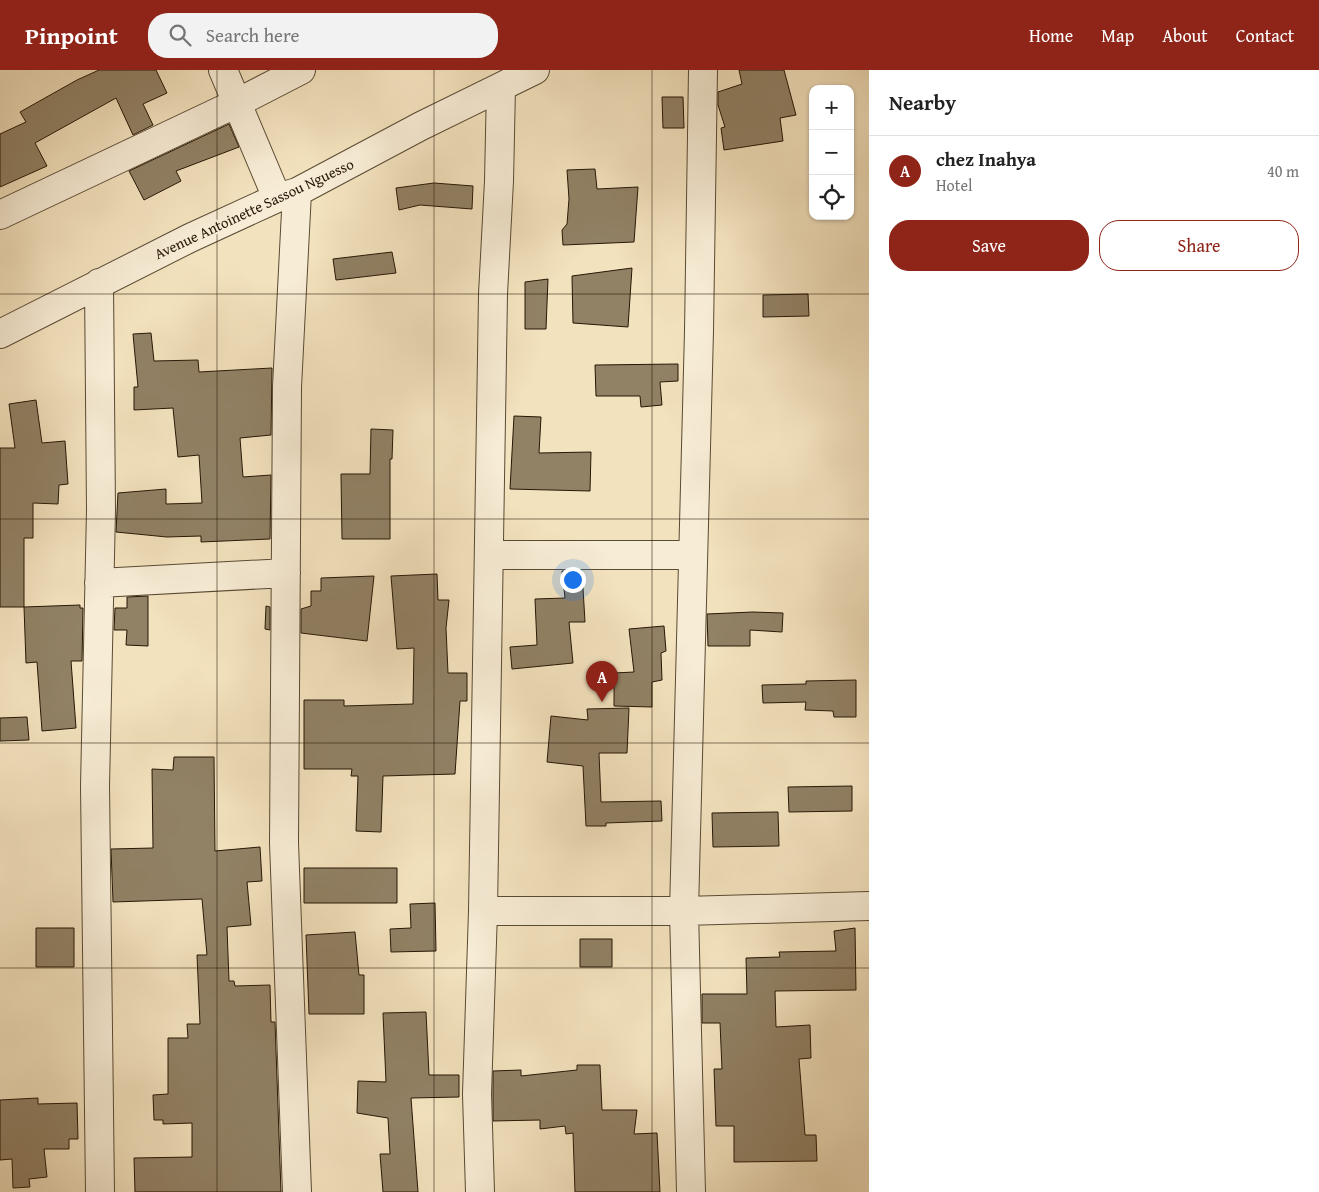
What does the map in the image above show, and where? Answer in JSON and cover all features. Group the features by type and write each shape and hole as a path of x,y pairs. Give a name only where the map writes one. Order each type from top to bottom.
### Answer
{"street":[{"path":"223,70 237,103 287,195 284,843 297,1192"},
{"path":"0,215 237,103 301,70"},
{"name":"Avenue Antoinette Sassou Nguesso","path":"0,334 99,284 287,195 535,70"},
{"path":"691,1192 684,912 699,331 703,70"},
{"path":"480,1192 477,1094 483,911 493,294 499,181 501,87"},
{"path":"99,284 99,583 95,786 100,1192"},
{"path":"489,555 692,555"},
{"path":"99,583 286,573"},
{"path":"483,911 684,912 869,906"}],"building":[{"path":"99,70 156,70 167,93 143,104 153,125 133,135 116,98 35,143 47,166 0,187 0,134 26,122 20,112"},
{"path":"739,70 784,70 796,115 780,118 783,141 724,150 721,128 725,127 718,105 718,92 742,84"},
{"path":"662,97 683,97 684,128 663,128"},
{"path":"229,124 239,147 176,171 181,181 144,200 129,171"},
{"path":"595,169 597,189 638,187 634,242 563,245 562,230 567,224 569,199 567,170"},
{"path":"434,183 473,186 472,209 420,205 399,210 396,188"},
{"path":"392,252 396,273 336,280 333,259"},
{"path":"632,268 628,327 573,323 572,276"},
{"path":"548,279 546,329 525,329 525,282"},
{"path":"808,294 809,316 763,317 763,295"},
{"path":"151,333 154,361 198,360 199,372 272,368 271,435 240,438 243,477 271,475 270,539 201,542 201,536 167,537 116,532 118,493 166,489 166,504 202,503 199,455 178,457 173,408 134,410 134,387 138,387 133,334"},
{"path":"678,364 678,381 660,382 662,405 641,407 640,396 596,396 595,365"},
{"path":"36,400 42,443 65,441 68,484 59,485 58,504 33,503 33,538 24,538 24,607 0,607 0,448 15,448 9,404"},
{"path":"514,416 541,417 539,453 591,452 590,491 510,489"},
{"path":"371,429 393,430 392,459 390,459 390,539 342,539 341,474 370,474"},
{"path":"562,571 582,571 585,622 569,622 573,663 512,669 510,647 537,645 535,599 565,598"},
{"path":"437,574 438,600 449,600 446,628 448,673 467,673 467,701 460,701 455,774 383,776 381,832 356,831 358,776 351,776 352,769 304,769 304,700 344,700 344,706 413,704 414,648 397,649 391,576"},
{"path":"374,576 367,641 301,633 301,609 311,606 311,591 321,591 321,578"},
{"path":"148,596 148,646 126,645 127,630 114,630 115,608 127,608 127,597"},
{"path":"80,605 80,608 83,608 82,661 71,661 76,728 42,731 37,662 26,663 24,607"},
{"path":"266,606 270,607 270,630 265,629"},
{"path":"783,613 782,632 750,630 750,646 708,646 707,614"},
{"path":"664,626 666,651 661,653 662,680 652,682 652,707 614,706 614,673 634,672 629,629"},
{"path":"856,680 856,717 834,717 833,711 805,710 806,702 763,703 762,685 806,684 806,681"},
{"path":"629,708 627,753 599,753 601,802 661,801 662,821 606,823 606,826 586,826 583,766 547,762 551,716 588,720 587,709"},
{"path":"27,717 29,740 0,741 0,718"},
{"path":"174,757 214,757 215,851 260,847 262,881 247,882 251,925 227,927 229,981 234,981 235,986 270,985 271,1022 275,1022 281,1192 135,1192 134,1158 192,1157 192,1123 163,1124 163,1120 154,1120 153,1095 168,1094 168,1038 188,1038 187,1024 200,1024 197,955 207,955 202,899 113,902 111,849 153,848 152,769 173,770"},
{"path":"852,786 852,811 789,812 788,787"},
{"path":"778,812 779,846 713,847 712,813"},
{"path":"304,868 397,868 397,903 304,903"},
{"path":"435,903 436,951 391,952 390,929 411,928 410,904"},
{"path":"36,928 74,928 74,967 36,967"},
{"path":"855,928 856,990 775,991 776,1027 810,1025 811,1058 799,1059 805,1135 816,1135 817,1161 734,1162 734,1126 716,1126 714,1069 722,1069 720,1023 702,1023 702,994 747,994 746,958 780,957 779,952 836,951 834,931"},
{"path":"355,932 359,975 364,975 364,1014 309,1014 306,935"},
{"path":"580,939 612,939 612,967 580,967"},
{"path":"426,1012 429,1075 459,1075 459,1097 411,1098 418,1192 383,1192 380,1154 390,1154 388,1118 357,1113 358,1081 386,1082 383,1013"},
{"path":"577,1065 600,1065 602,1110 637,1110 634,1134 657,1133 660,1192 575,1192 573,1133 566,1134 565,1126 540,1129 540,1120 493,1121 493,1071 521,1070 521,1076 577,1070"},
{"path":"38,1098 38,1104 77,1103 78,1139 69,1139 69,1149 44,1149 47,1177 29,1179 30,1187 13,1188 12,1159 0,1160 0,1100"}],"place":[{"name":"chez Inahya","path":"602,702"}]}
